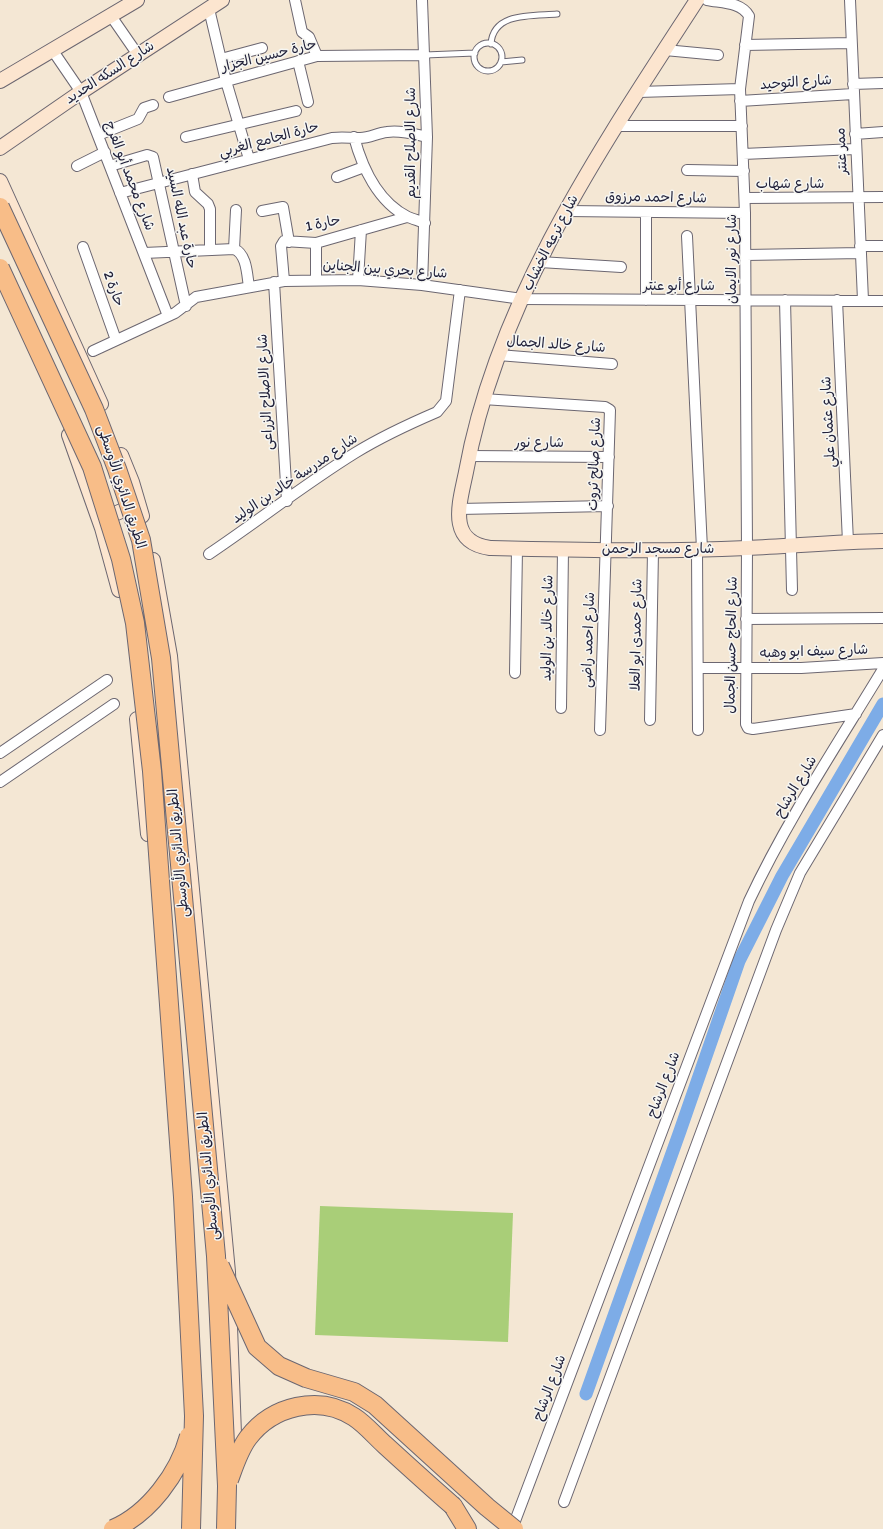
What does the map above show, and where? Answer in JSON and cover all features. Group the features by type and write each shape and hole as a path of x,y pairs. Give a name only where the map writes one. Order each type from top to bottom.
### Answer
{"highway":[{"name":"الطريق الدائري الأوسطى","path":"0,207 94,409 117,469 141,540 161,658 216,1256 227,1486 226,1529"},
{"name":"الطريق الدائري الأوسطى","path":"0,268 92,467 115,534 129,591 134,623 153,786 182,1189 194,1416 191,1529"},
{"path":"216,1256 257,1347 279,1366 306,1378 354,1392 375,1405 513,1529"},
{"path":"227,1486 235,1462 248,1438 264,1421 285,1410 308,1405 332,1407 354,1417 453,1506 467,1529"},
{"path":"113,1529 146,1507 169,1480 185,1450 194,1416"}],"street":[{"path":"0,81 137,0"},
{"name":"شارع السكه الحديد","path":"0,148 81,92 222,0"},
{"path":"295,0 302,32 309,37 317,56"},
{"name":"شارع الاصلاح القديم","path":"422,0 427,137 422,285"},
{"name":"شارع ترعه الخشاب","path":"459,509 469,456 483,399 498,355 522,299 567,211 615,126 697,0"},
{"name":"شارع نور الايمان","path":"708,0 738,5 746,11 749,16 740,89 746,213 747,548"},
{"name":"ممر عنتر","path":"850,0 863,300"},
{"path":"208,9 226,81 249,159"},
{"path":"111,16 138,55"},
{"path":"746,45 852,43"},
{"path":"221,59 262,48"},
{"path":"665,50 718,55"},
{"name":"شارع محمد أبو الفرج","path":"53,51 81,92 168,316"},
{"name":"حارة حسين الجزار","path":"169,97 317,56 425,56"},
{"path":"298,61 308,102"},
{"name":"شارع التوحيد","path":"740,101 853,89 883,83"},
{"name":"شارع التوحيد","path":"638,92 740,89"},
{"path":"98,135 138,119 144,108 153,105"},
{"path":"186,137 296,111"},
{"path":"615,126 742,126"},
{"name":"حارة الجامع الغربي","path":"120,193 332,138 374,136 386,132 398,131 427,137"},
{"path":"855,134 883,132"},
{"path":"354,137 364,167 382,195 407,217 425,223"},
{"path":"743,154 856,149"},
{"path":"77,166 105,152"},
{"name":"حارة عبد الله السيد","path":"110,166 149,155 153,157 186,306"},
{"path":"337,177 364,167"},
{"path":"687,170 744,171"},
{"path":"192,174 196,195 208,204 210,209 210,250"},
{"path":"0,183 88,374 132,482 158,585 170,656 228,1272 234,1424 235,1529"},
{"name":"شارع شهاب","path":"745,198 883,197"},
{"path":"262,210 283,207 289,242"},
{"path":"234,249 236,210"},
{"name":"شارع احمد مرزوق","path":"567,211 746,213"},
{"path":"646,212 646,300"},
{"name":"حارة 1","path":"279,282 281,245 284,241 316,243 407,217"},
{"path":"358,280 361,230"},
{"path":"687,236 700,549 698,730"},
{"path":"316,243 316,279"},
{"path":"746,255 861,250 883,246"},
{"name":"حارة 2","path":"83,248 116,340"},
{"path":"144,253 234,249 240,252 244,258 249,286"},
{"path":"540,262 621,267"},
{"name":"شارع بحري بين الجناين","path":"92,352 168,316 203,294 279,282 316,279 358,280 422,285 522,299"},
{"name":"شارع الاصلاح الزراعى","path":"279,282 287,501"},
{"path":"0,288 21,326 47,384 71,441 99,520 120,593 132,664 167,1046 190,1415 188,1529"},
{"name":"شارع مدرسة خالد بن الوليد","path":"209,554 356,453 393,433 438,412 443,407 446,401 460,290"},
{"name":"شارع أبو عنتر","path":"522,299 883,301"},
{"path":"785,300 792,590"},
{"name":"شارع عثمان علي","path":"837,300 848,542"},
{"name":"شارع خالد الجمال","path":"498,355 612,364"},
{"name":"شارع صالح ثروت","path":"483,399 607,408 611,412 606,550"},
{"name":"شارع نور","path":"469,456 609,457"},
{"path":"99,520 138,504"},
{"path":"459,509 608,506"},
{"name":"شارع مسجد الرحمن","path":"459,509 460,528 472,543 485,548 653,551 747,548 848,542 883,542"},
{"name":"شارع الحاج حسن الجمال","path":"747,548 745,722 747,726 751,728 856,714"},
{"path":"515,673 517,549"},
{"name":"شارع خالد بن الوليد","path":"561,708 563,549"},
{"name":"شارع احمد راضى","path":"600,730 606,550"},
{"name":"شارع حمدى ابو العلا","path":"650,720 653,551"},
{"path":"746,619 883,618"},
{"name":"شارع سيف ابو وهبه","path":"698,668 801,668 883,663"},
{"name":"شارع الرشاح","path":"513,1529 749,901 777,845 883,669"},
{"path":"0,753 107,680"},
{"path":"0,782 114,704"},
{"path":"564,1502 776,930 800,873 883,735"},
{"path":"158,953 198,948"}],"lane":[{"path":"491,44 491,35 495,27 502,22 510,19 557,14"},
{"path":"491,44 499,48 501,52 501,62 499,66 490,71 481,70 475,62 475,52 481,45 491,44"},
{"path":"425,56 475,52"},
{"path":"501,62 522,60"}],"green space":[{"path":"320,1206 513,1213 508,1342 315,1335"}],"waterway":[{"path":"586,1394 739,961 782,876 883,704"}]}
